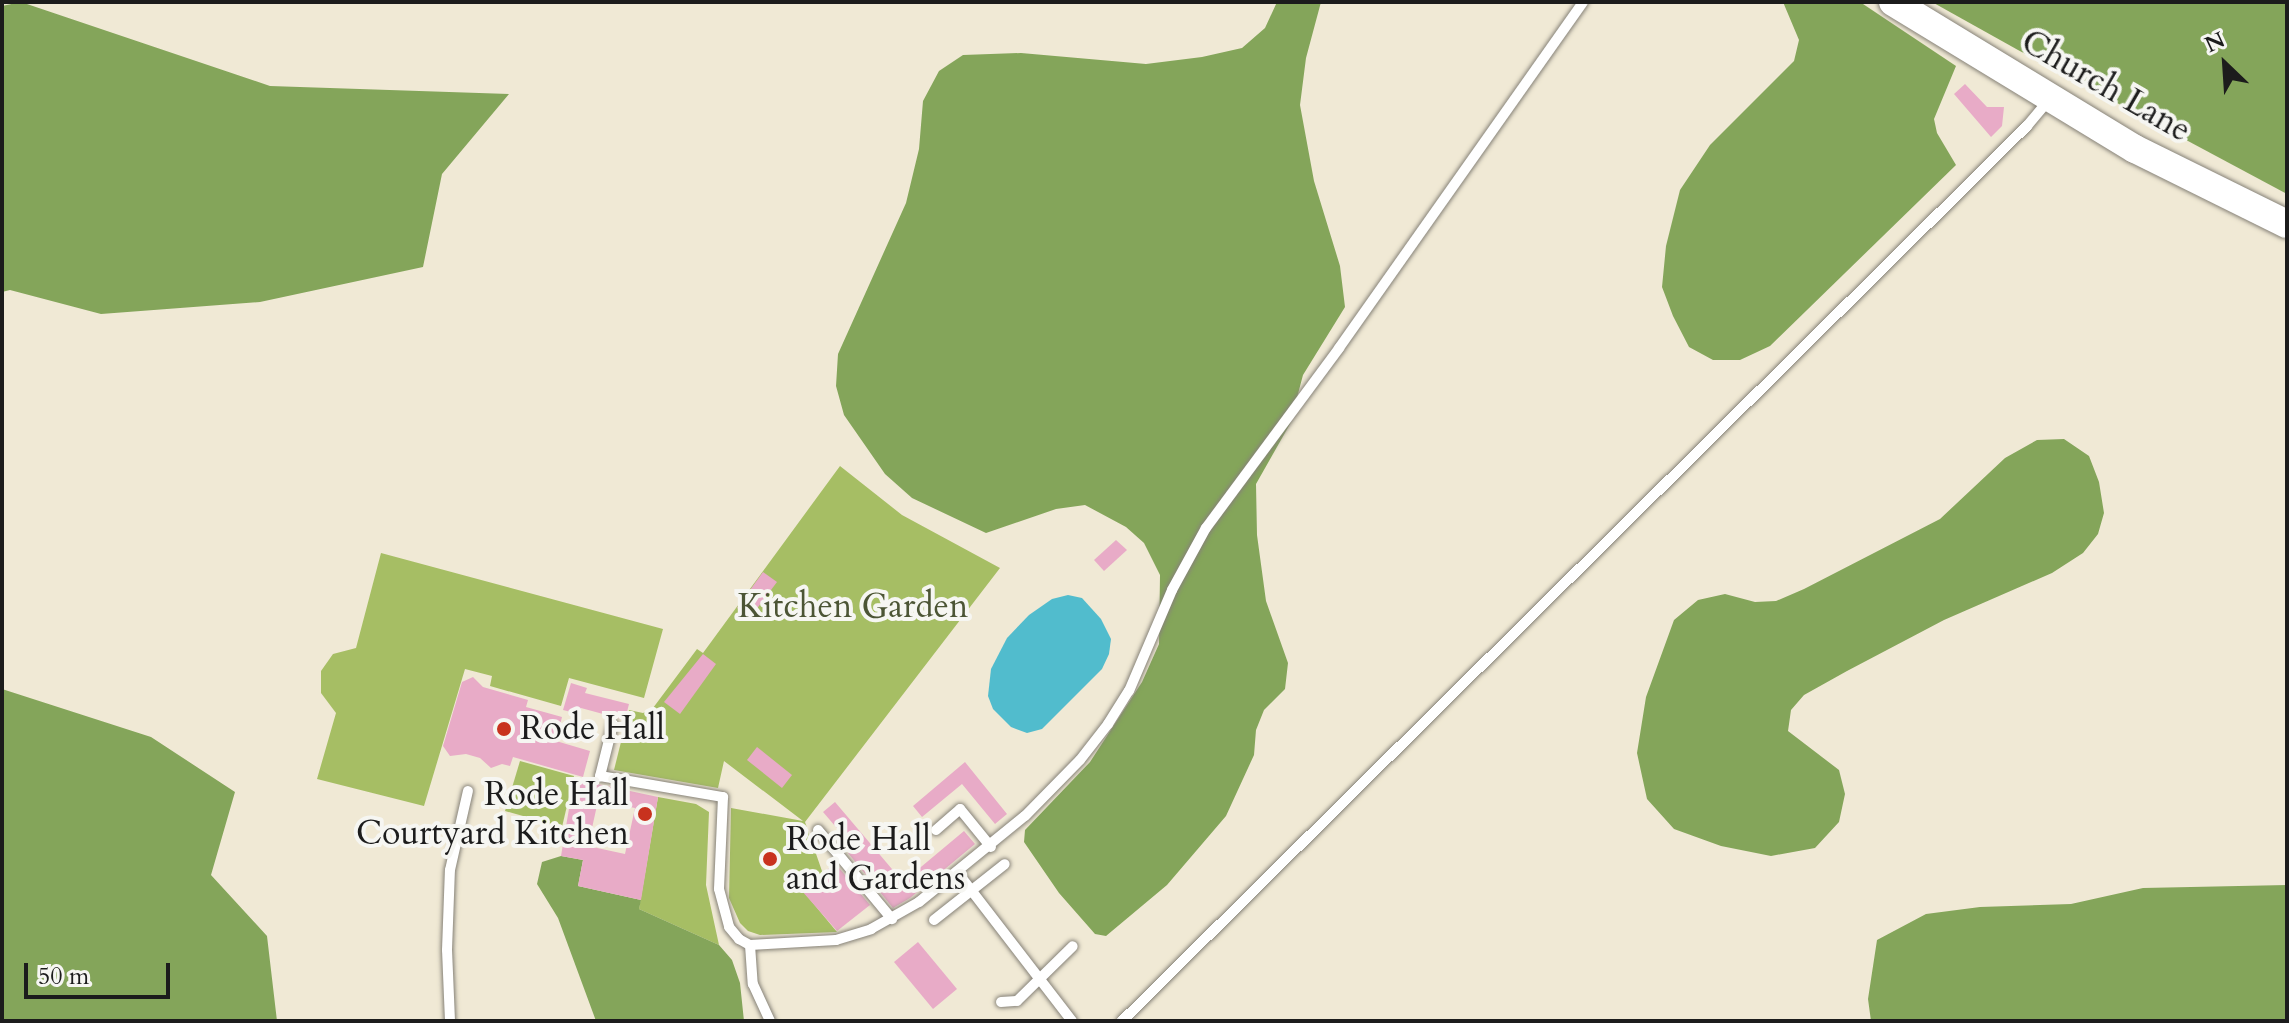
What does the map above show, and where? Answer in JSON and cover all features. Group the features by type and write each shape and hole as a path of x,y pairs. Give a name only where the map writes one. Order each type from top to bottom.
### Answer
{"street":[{"name":"Church Lane","path":"1893,2 2135,149 2287,224"}],"lane":[{"path":"613,724 600,776 723,797 719,889 729,927 750,945 836,940 892,919 958,873 991,847 1050,791 1108,724 1129,691 1172,590 1206,528 1339,348 1583,2"},
{"path":"1122,1021 2016,138 2052,96"},
{"path":"450,1021 447,950 450,870 468,791"},
{"path":"936,830 960,809 991,847"},
{"path":"818,830 892,919"},
{"path":"934,920 1005,864"},
{"path":"958,873 1072,1021"},
{"path":"750,945 753,984 770,1021"},
{"path":"1001,1002 1017,1001 1073,946"}],"green space":[{"path":"21,2 270,86 509,94 442,174 423,267 260,302 101,314 10,290 2,292 2,6"},
{"path":"1277,2 1321,2 1306,58 1300,105 1314,181 1340,266 1345,307 1303,375 1290,424 1256,484 1257,535 1266,601 1288,663 1285,689 1264,710 1256,730 1254,755 1226,816 1167,885 1106,936 1095,934 1059,893 1024,842 1025,830 1090,762 1142,682 1159,644 1160,575 1144,543 1126,527 1085,505 1056,509 986,533 912,498 885,474 844,415 836,386 838,354 906,203 919,149 923,101 939,71 963,55 1021,53 1146,64 1202,57 1242,48 1265,28"},
{"path":"1783,2 1860,2 1956,66 1934,119 1937,133 1956,165 1770,346 1740,360 1713,360 1689,347 1673,316 1662,287 1666,246 1680,190 1710,145 1794,61 1799,40"},
{"path":"1932,2 2287,2 2287,194 2018,50"},
{"path":"2064,439 2089,456 2099,482 2104,513 2098,534 2083,553 2052,573 1944,620 1847,671 1804,695 1791,710 1788,731 1839,770 1845,794 1839,822 1815,848 1771,856 1721,846 1674,829 1647,799 1637,753 1646,697 1674,620 1698,600 1725,594 1755,602 1776,601 1804,589 1940,519 2005,458 2037,440"},
{"name":"Kitchen Garden","path":"840,466 902,515 1000,568 805,822 823,874 803,891 837,932 760,935 748,931 740,923 729,898 731,808 803,821 724,761 718,788 614,770 629,710 643,713 653,708 697,649 703,653"},
{"path":"381,553 663,629 644,698 569,678 561,706 490,686 492,676 465,669 424,806 317,779 336,713 321,693 321,671 333,654 356,648"},
{"path":"2,689 151,737 235,792 211,875 267,936 277,1021 2,1021"},
{"path":"520,761 574,776 562,827 505,811"},
{"path":"658,797 696,804 709,812 706,885 719,945 639,909"},
{"path":"561,856 583,860 578,886 641,900 639,909 719,945 732,960 740,983 744,1021 596,1021 558,918 537,884 542,862"},
{"path":"2287,885 2287,1021 1871,1021 1868,999 1877,940 1926,914 1980,907 2071,904 2143,888"}],"water":[{"path":"1068,595 1082,598 1101,619 1111,639 1109,654 1102,669 1042,729 1027,733 1011,727 993,709 988,696 991,669 1007,638 1029,615 1052,599"}],"building":[{"path":"1965,84 1987,107 2004,107 2002,126 1991,137 1954,94"},
{"path":"1116,540 1127,550 1104,571 1094,560"},
{"path":"763,572 777,582 750,618 737,608"},
{"path":"703,654 716,664 680,714 664,702"},
{"name":"Rode Hall","path":"473,677 483,687 528,700 526,707 562,717 556,741 590,751 583,777 513,757 510,766 502,764 491,768 480,758 466,754 450,756 443,746 462,682"},
{"path":"571,683 587,688 585,693 629,704 625,720 581,708 579,714 563,710"},
{"path":"757,747 792,775 782,788 747,760"},
{"path":"965,762 1007,814 995,824 962,784 922,817 913,806"},
{"path":"574,779 658,797 641,900 578,886 583,860 561,856","holes":["598,801 635,808 625,854 588,846"]},
{"path":"835,802 903,882 964,831 975,844 910,898 893,908 848,853 854,848 823,812"},
{"path":"835,863 870,905 837,931 802,891"},
{"path":"918,942 957,989 933,1009 894,962"}],"place":[{"name":"Rode Hall","path":"504,729"},
{"name":"Rode Hall Courtyard Kitchen","path":"645,814"},
{"name":"Rode Hall and Gardens","path":"770,859"}]}
